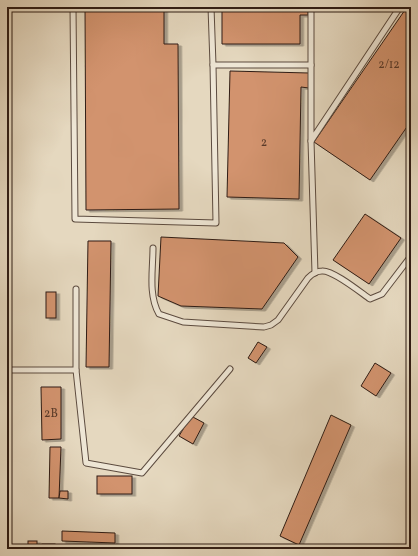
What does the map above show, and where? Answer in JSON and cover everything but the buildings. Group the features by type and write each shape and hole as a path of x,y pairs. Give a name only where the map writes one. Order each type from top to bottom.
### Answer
{"lane":[{"path":"73,7 75,219 216,223 211,7"},
{"path":"311,7 311,141 315,272"},
{"path":"311,141 400,7"},
{"path":"213,65 311,65"},
{"path":"153,248 152,292 155,306 159,314 183,322 264,327 271,325 278,320 308,278 315,272 323,270 331,273 370,299 382,294 411,256"},
{"path":"76,289 76,370 86,463 142,473 230,368"},
{"path":"7,370 76,370"}]}
